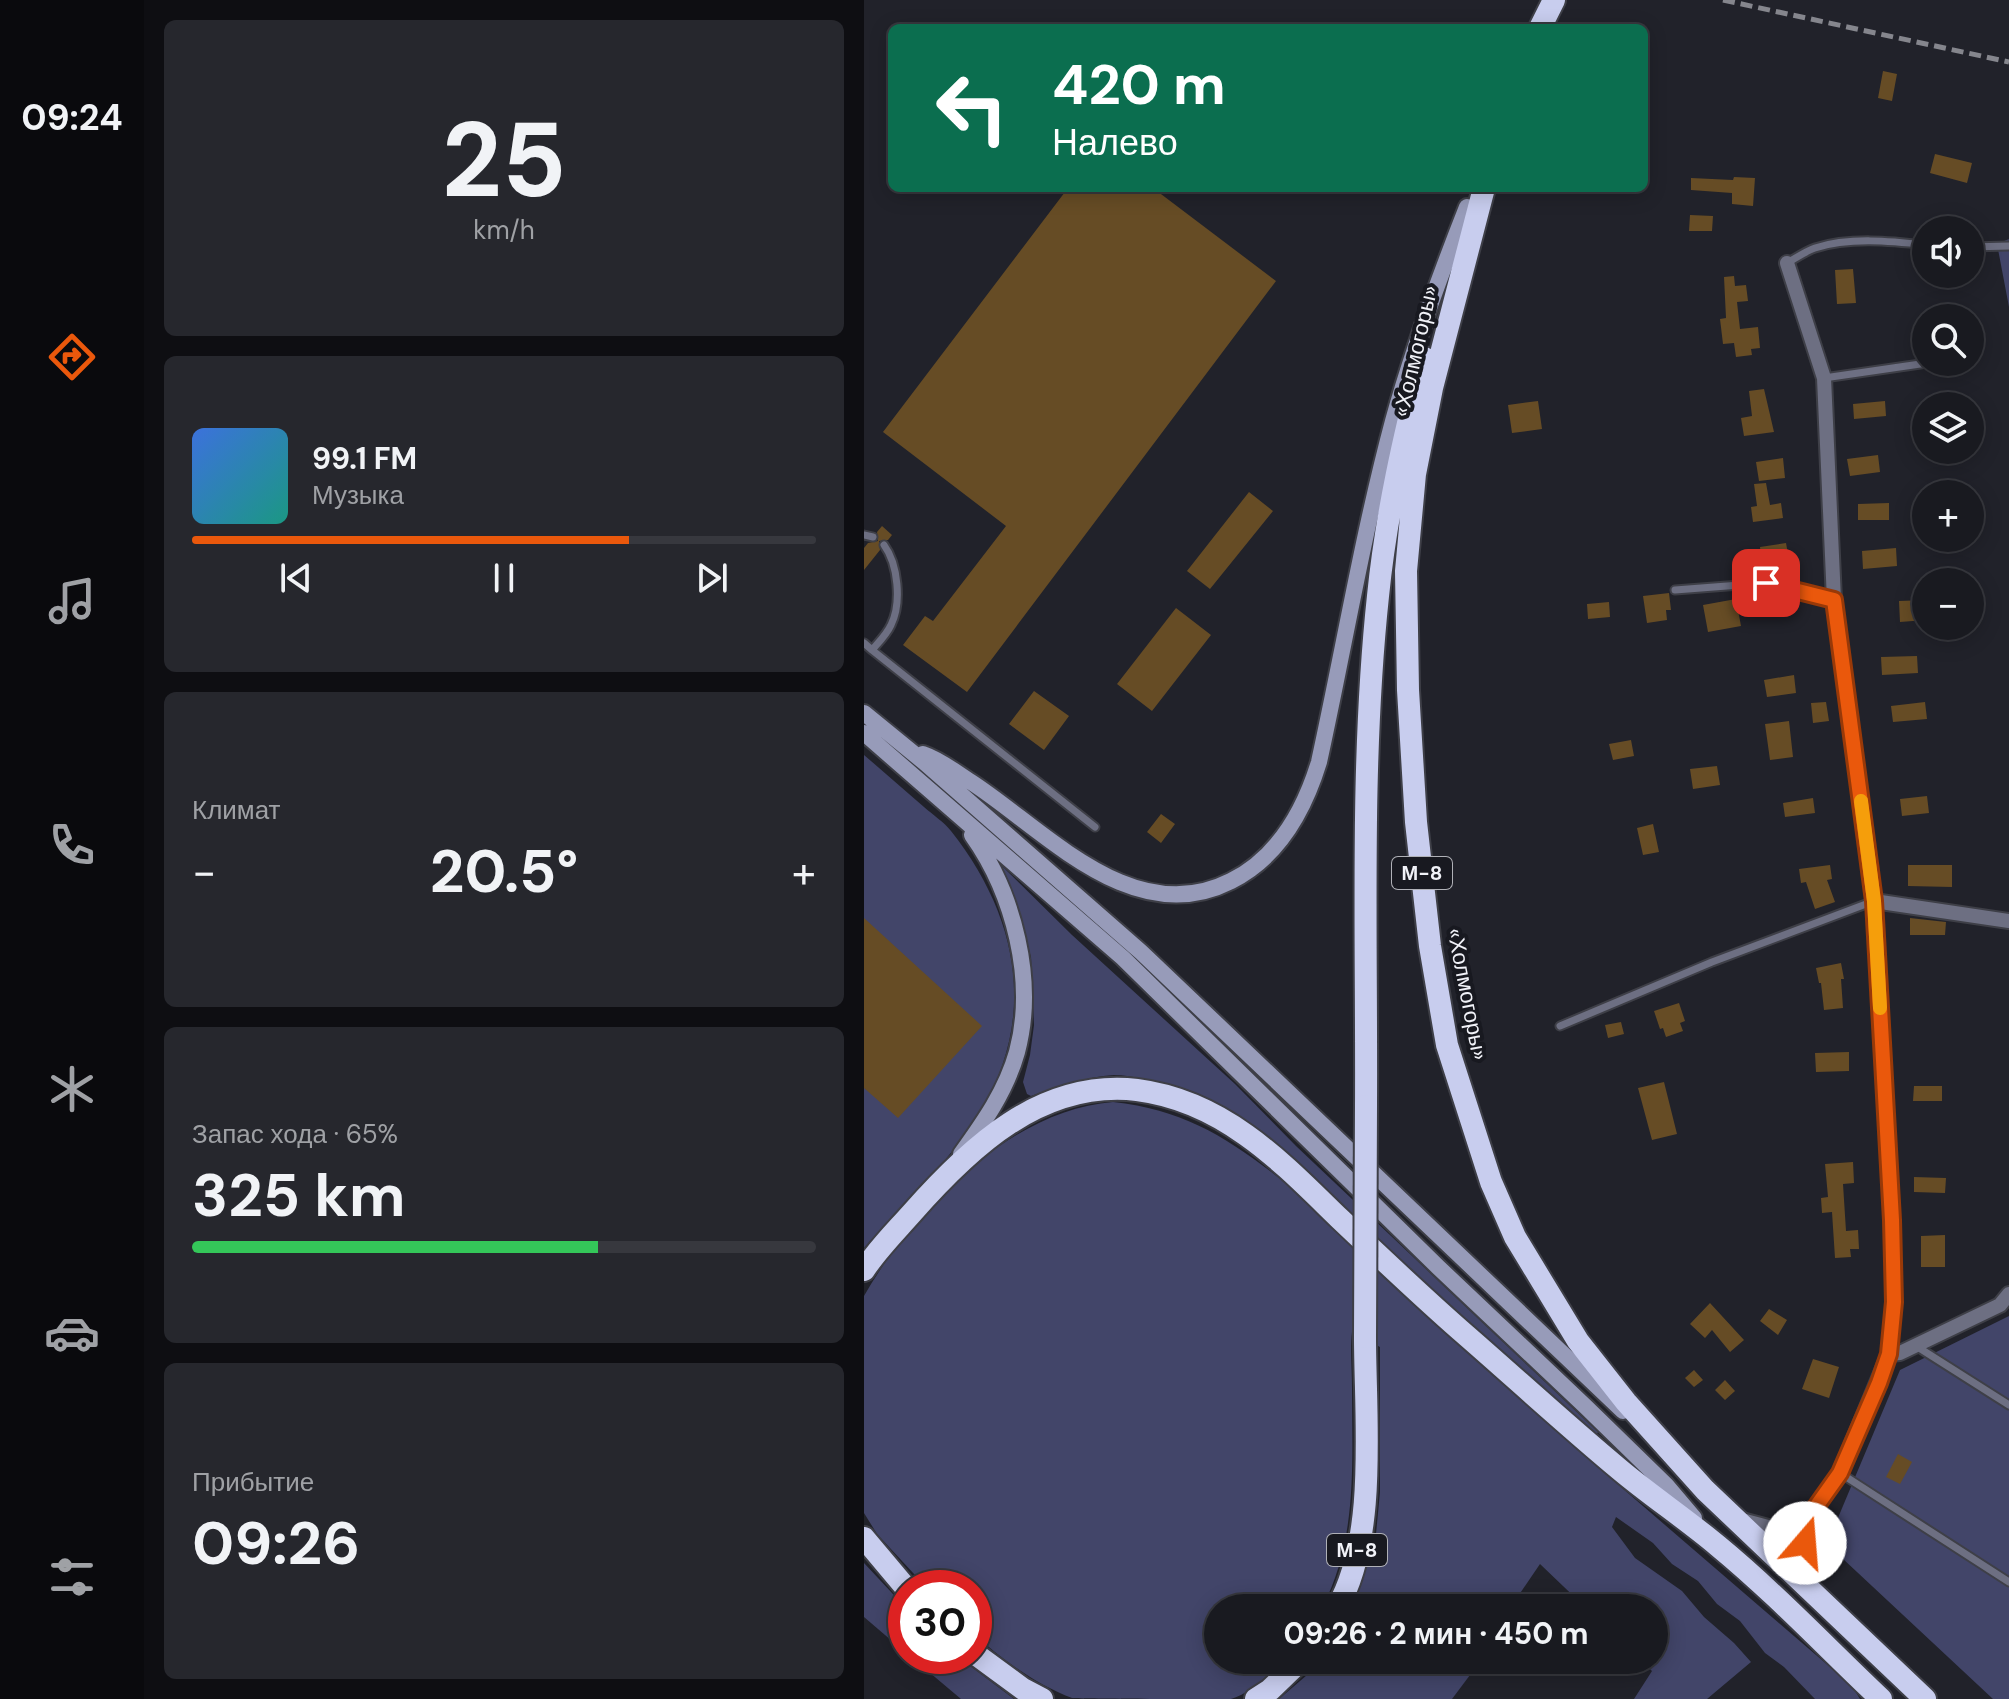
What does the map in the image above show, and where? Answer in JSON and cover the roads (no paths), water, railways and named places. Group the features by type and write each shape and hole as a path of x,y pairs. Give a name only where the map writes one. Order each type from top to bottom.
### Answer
{"highway":[{"path":"1542,24 1554,0"},
{"name":"«Холмогоры»","path":"1483,192 1432,388 1415,474 1406,571 1408,690 1416,822 1432,960 1447,1045 1491,1182 1515,1237 1578,1341 1626,1402 1705,1490 1925,1699"},
{"name":"«Холмогоры»","path":"1343,1594 1362,1532 1365,1488 1368,745 1378,596 1385,535 1412,402 1436,305 1470,198"},
{"name":"М-8","path":"864,1270 926,1197 966,1156 1009,1123 1048,1101 1078,1092 1136,1090 1166,1095 1199,1108 1237,1129 1288,1169 1418,1293 1616,1467 1718,1546 1863,1689 1881,1699"},
{"path":"864,1538 891,1570"},
{"path":"992,1666 1042,1699"},
{"path":"1256,1699 1287,1674"}],"main road":[{"name":"М-8","path":"871,729 909,750 934,758 987,792 1080,862 1119,884 1162,893 1205,890 1243,875 1258,862 1287,834 1311,787 1319,762 1364,542 1393,422 1427,306 1470,198"},
{"name":"М-8","path":"864,713 871,729 954,811 1123,958 1666,1485 1718,1546"},
{"name":"М-8","path":"909,750 1204,1011 1705,1490"},
{"name":"М-8","path":"926,1197 988,1117 1001,1093 1017,1050 1023,1009 1022,969 1009,910 982,850 954,811"}],"street":[{"path":"1787,263 1824,378 1834,600 1874,901 1894,1302 1889,1354 1840,1473 1813,1511 1805,1543 1805,1564 1811,1588"},
{"path":"1874,901 2009,921"},
{"path":"1889,1354 1900,1353 2000,1305 2009,1294"},
{"path":"1732,1517 1772,1528 1789,1525 1813,1511"}],"lane":[{"path":"1787,263 1815,248 1852,243 1912,244"},
{"path":"1984,247 2009,246"},
{"path":"1824,378 1912,365"},
{"path":"872,650 893,622 896,604 895,575 884,545"},
{"path":"1675,590 1766,583 1834,600"},
{"path":"864,643 1095,827"},
{"path":"865,702 871,729"},
{"path":"1560,1026 1712,962 1874,901"},
{"path":"1914,1345 2009,1405"},
{"path":"1840,1473 2009,1582"}],"railway":[{"path":"1723,0 2009,62"}]}
